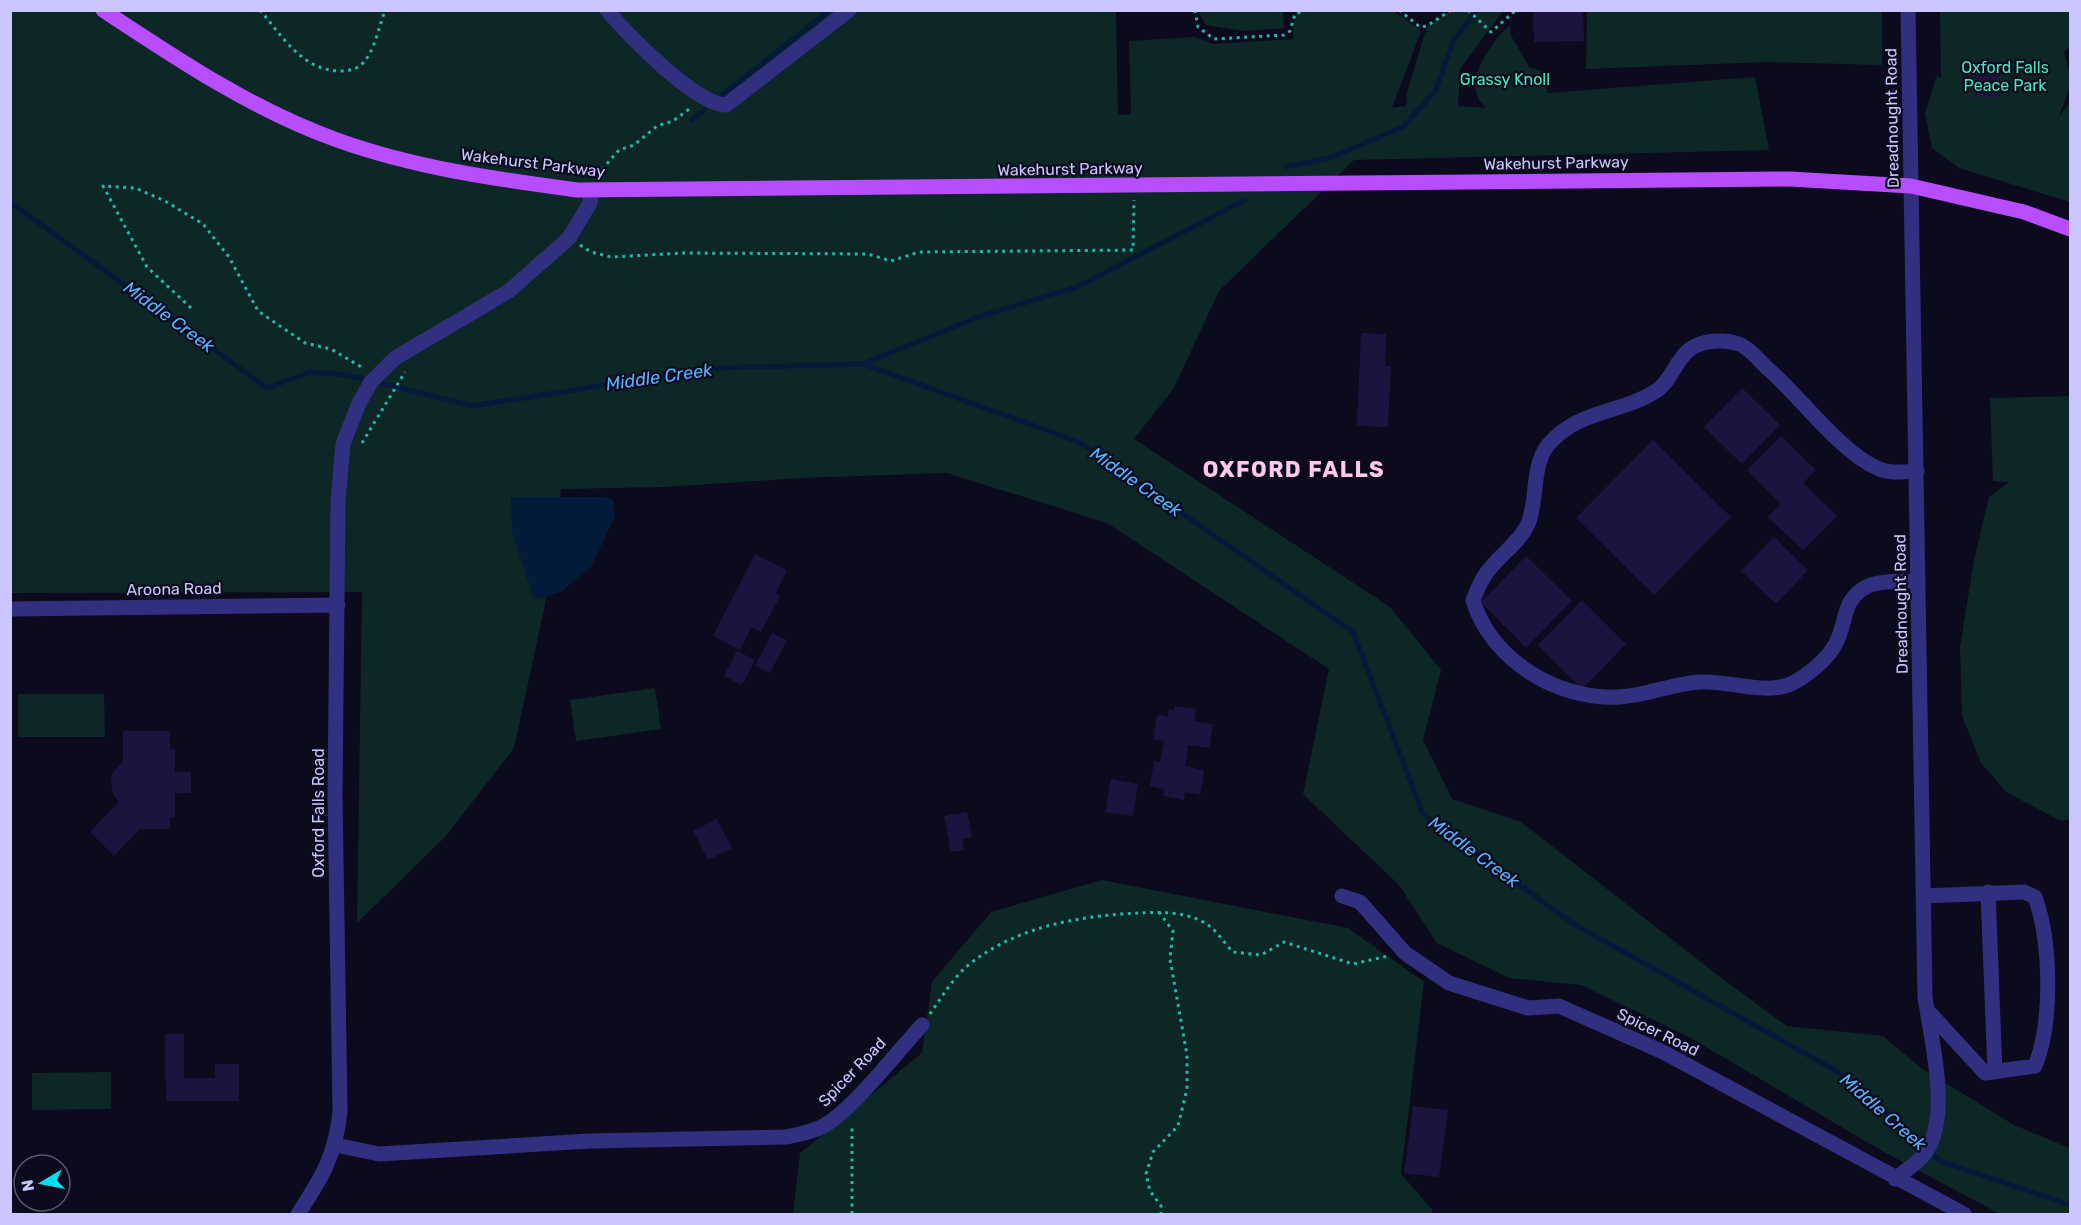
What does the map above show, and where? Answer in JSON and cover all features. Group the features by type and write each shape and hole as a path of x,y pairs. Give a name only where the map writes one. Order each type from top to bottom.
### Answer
{"main road":[{"name":"Wakehurst Parkway","path":"103,10 182,63 265,108 336,140 409,162 482,177 591,190 1790,179 1911,186 2024,212 2070,229"}],"street":[{"path":"607,10 651,56 716,105 726,105 849,10"},
{"name":"Dreadnought Road","path":"1895,1179 1928,1150 1938,1120 1935,1062 1927,1010 1923,896 1908,10"},
{"name":"Oxford Falls Road","path":"297,1215 318,1184 336,1145 340,1111 335,795 338,502 343,444 359,403 380,374 408,348 509,291 569,238 590,204 591,190"},
{"path":"1917,471 1894,472 1875,468 1850,451 1786,384 1740,344 1714,340 1690,349 1659,390 1635,403 1587,417 1566,428 1547,446 1536,478 1529,522 1517,541 1492,566 1479,585 1473,600 1489,637 1517,664 1549,683 1576,692 1616,697 1698,682 1728,682 1767,689 1792,683 1820,663 1836,643 1843,616 1855,595 1870,585 1918,581"},
{"name":"Aroona Road","path":"10,609 338,605"},
{"path":"1988,892 1995,1072"},
{"path":"1923,896 2024,892 2035,897 2044,922 2047,1023 2041,1052 2035,1066 1984,1073 1927,1010"},
{"name":"Spicer Road","path":"1341,896 1360,902 1406,953 1449,983 1528,1008 1559,1006 1663,1052 1964,1215"},
{"name":"Spicer Road","path":"336,1145 379,1154 590,1141 786,1137 809,1133 827,1124 852,1101 922,1025"}],"path":[{"path":"260,10 291,48 308,63 330,70 351,71 363,63 371,50 386,10"},
{"path":"1195,10 1198,27 1214,39 1284,35 1290,31 1295,14 1305,10"},
{"path":"1399,10 1420,27 1426,26 1452,10"},
{"path":"1468,10 1491,32 1516,10"},
{"path":"591,190 597,173 619,150 634,145 657,126 673,121 706,97"},
{"path":"191,308 147,267 103,186 135,188 165,201 203,224 229,257 258,311 305,343 331,349 369,372 380,374"},
{"path":"569,238 591,252 611,257 684,253 868,254 891,261 919,252 1133,250 1134,186"},
{"path":"360,446 406,370"},
{"path":"1159,912 1173,932 1170,959 1187,1055 1187,1089 1178,1126 1153,1152 1146,1174 1150,1191 1161,1206 1161,1215"},
{"path":"922,1025 966,968 1020,936 1059,921 1098,915 1176,912 1208,925 1233,952 1261,955 1284,942 1353,964 1406,953"},
{"path":"852,1101 852,1215"}],"green space":[{"name":"Grassy Knoll","path":"10,11 1116,11 1118,115 1131,114 1129,41 1195,37 1213,44 1293,39 1295,14 1298,11 1394,11 1421,31 1392,108 1406,106 1407,92 1427,26 1451,11 1503,11 1460,69 1458,106 1486,108 1477,94 1476,76 1493,43 1510,26 1511,36 1530,68 1545,71 1547,93 1755,77 1769,150 1354,160 1219,291 1174,388 1134,439 1390,607 1441,670 1423,740 1452,799 1521,822 1724,980 1787,1026 1883,1036 1921,1068 2014,1125 2070,1148 2070,1214 2000,1214 1882,1151 1691,1038 1581,985 1509,978 1437,943 1399,885 1303,794 1329,669 1107,523 947,473 801,478 663,487 561,489 545,605 514,748 446,836 357,923 362,592 11,593"},
{"path":"1198,11 1283,11 1284,28 1245,31 1206,25"},
{"path":"1587,11 1882,11 1882,65 1767,62 1586,69"},
{"name":"Oxford Falls Peace Park","path":"1940,11 2070,11 2070,45 2064,53 2069,71 2069,86 2058,118 2070,102 2070,202 1959,168 1932,148 1925,113 1937,75 1941,78"},
{"path":"2070,396 2070,820 2059,820 2006,792 1981,763 1962,716 1960,647 1974,560 1989,497 2009,482 1993,481 1990,398"},
{"path":"655,688 661,729 576,741 570,700"},
{"path":"18,694 104,694 105,737 18,737"},
{"path":"1102,880 1348,928 1424,982 1401,1174 1432,1209 1432,1214 793,1214 800,1153 922,1053 932,982 991,912"},
{"path":"111,1072 111,1109 32,1110 32,1073"}],"water":[{"path":"511,497 605,497 613,500 615,516 591,567 561,592 534,600 512,532"}],"building":[{"path":"1533,10 1583,10 1584,41 1534,42"},
{"path":"1999,64 2000,97 1975,97 1975,65"},
{"path":"1361,333 1386,334 1385,366 1391,366 1388,427 1357,426"},
{"path":"1742,388 1780,425 1742,464 1704,427"},
{"path":"1781,436 1816,470 1803,483 1837,516 1803,550 1768,517 1781,504 1747,470"},
{"path":"1653,440 1731,517 1654,595 1576,518"},
{"path":"1774,537 1808,570 1776,604 1741,571"},
{"path":"755,554 787,570 776,593 780,596 761,632 751,627 740,650 713,636"},
{"path":"1526,556 1572,601 1526,648 1481,602"},
{"path":"1582,600 1626,644 1582,689 1538,645"},
{"path":"772,633 787,640 770,673 755,666"},
{"path":"737,651 755,660 742,685 724,676"},
{"path":"1175,706 1196,709 1194,721 1213,724 1209,748 1188,745 1185,766 1204,770 1200,795 1185,792 1184,800 1163,796 1164,789 1150,786 1154,761 1160,762 1164,741 1153,739 1157,715 1168,717 1169,709 1174,710"},
{"path":"123,731 170,731 170,749 175,749 175,772 191,772 191,793 175,793 175,817 170,817 170,829 140,829 114,856 90,832 119,802 113,795 111,780 113,772 123,761"},
{"path":"1111,779 1138,784 1133,816 1105,812"},
{"path":"967,812 972,837 962,839 964,850 951,852 944,816"},
{"path":"717,819 732,848 708,860 693,831"},
{"path":"165,1034 184,1034 184,1078 215,1078 215,1064 239,1064 239,1101 166,1101"},
{"path":"1413,1106 1448,1110 1439,1177 1404,1173"}],"waterway":[{"path":"722,95 830,10"},
{"path":"1286,167 1329,158 1403,127 1436,90 1453,41 1477,10"},
{"path":"692,120 704,110"},
{"path":"863,364 978,317 1077,287 1245,200"},
{"name":"Middle Creek","path":"10,202 267,388 310,372 347,375 473,406 711,368 863,364 1079,442 1353,632 1423,814 1572,923 1840,1073 1940,1161 2070,1205"}],"district":[{"name":"OXFORD FALLS","path":"1294,469"}]}
